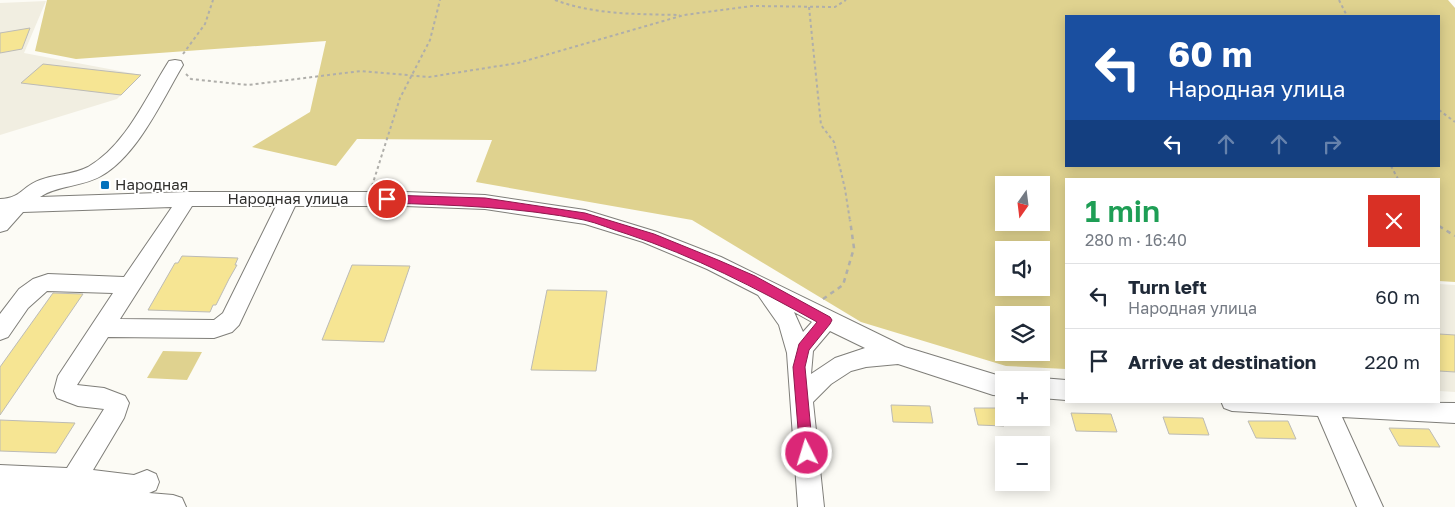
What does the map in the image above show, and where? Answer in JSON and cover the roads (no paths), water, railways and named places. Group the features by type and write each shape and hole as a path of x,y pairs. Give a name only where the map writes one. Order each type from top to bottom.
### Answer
{"street":[{"path":"0,225 9,206 45,186 82,178 100,168 128,142 175,65"},
{"path":"103,328 214,329 224,326 231,319 289,199"},
{"name":"Народная улица","path":"9,206 187,200 405,199 485,202 585,217 650,237 714,263 899,355 995,385"},
{"path":"73,480 116,411 117,403 110,399 71,395 65,391 66,383 187,200"},
{"path":"0,331 30,290 38,284 48,282 130,286"},
{"path":"762,286 778,304 789,323 796,344 811,507"},
{"path":"799,367 803,348 816,315"},
{"path":"802,398 820,378 843,364 870,356 899,355"},
{"path":"1050,389 1065,390"},
{"path":"1271,403 1455,413"},
{"path":"1329,406 1370,507"},
{"path":"0,477 73,480 134,487 147,482"},
{"path":"0,496 173,507"}],"place":[{"name":"Народная","path":"105,185"}]}
